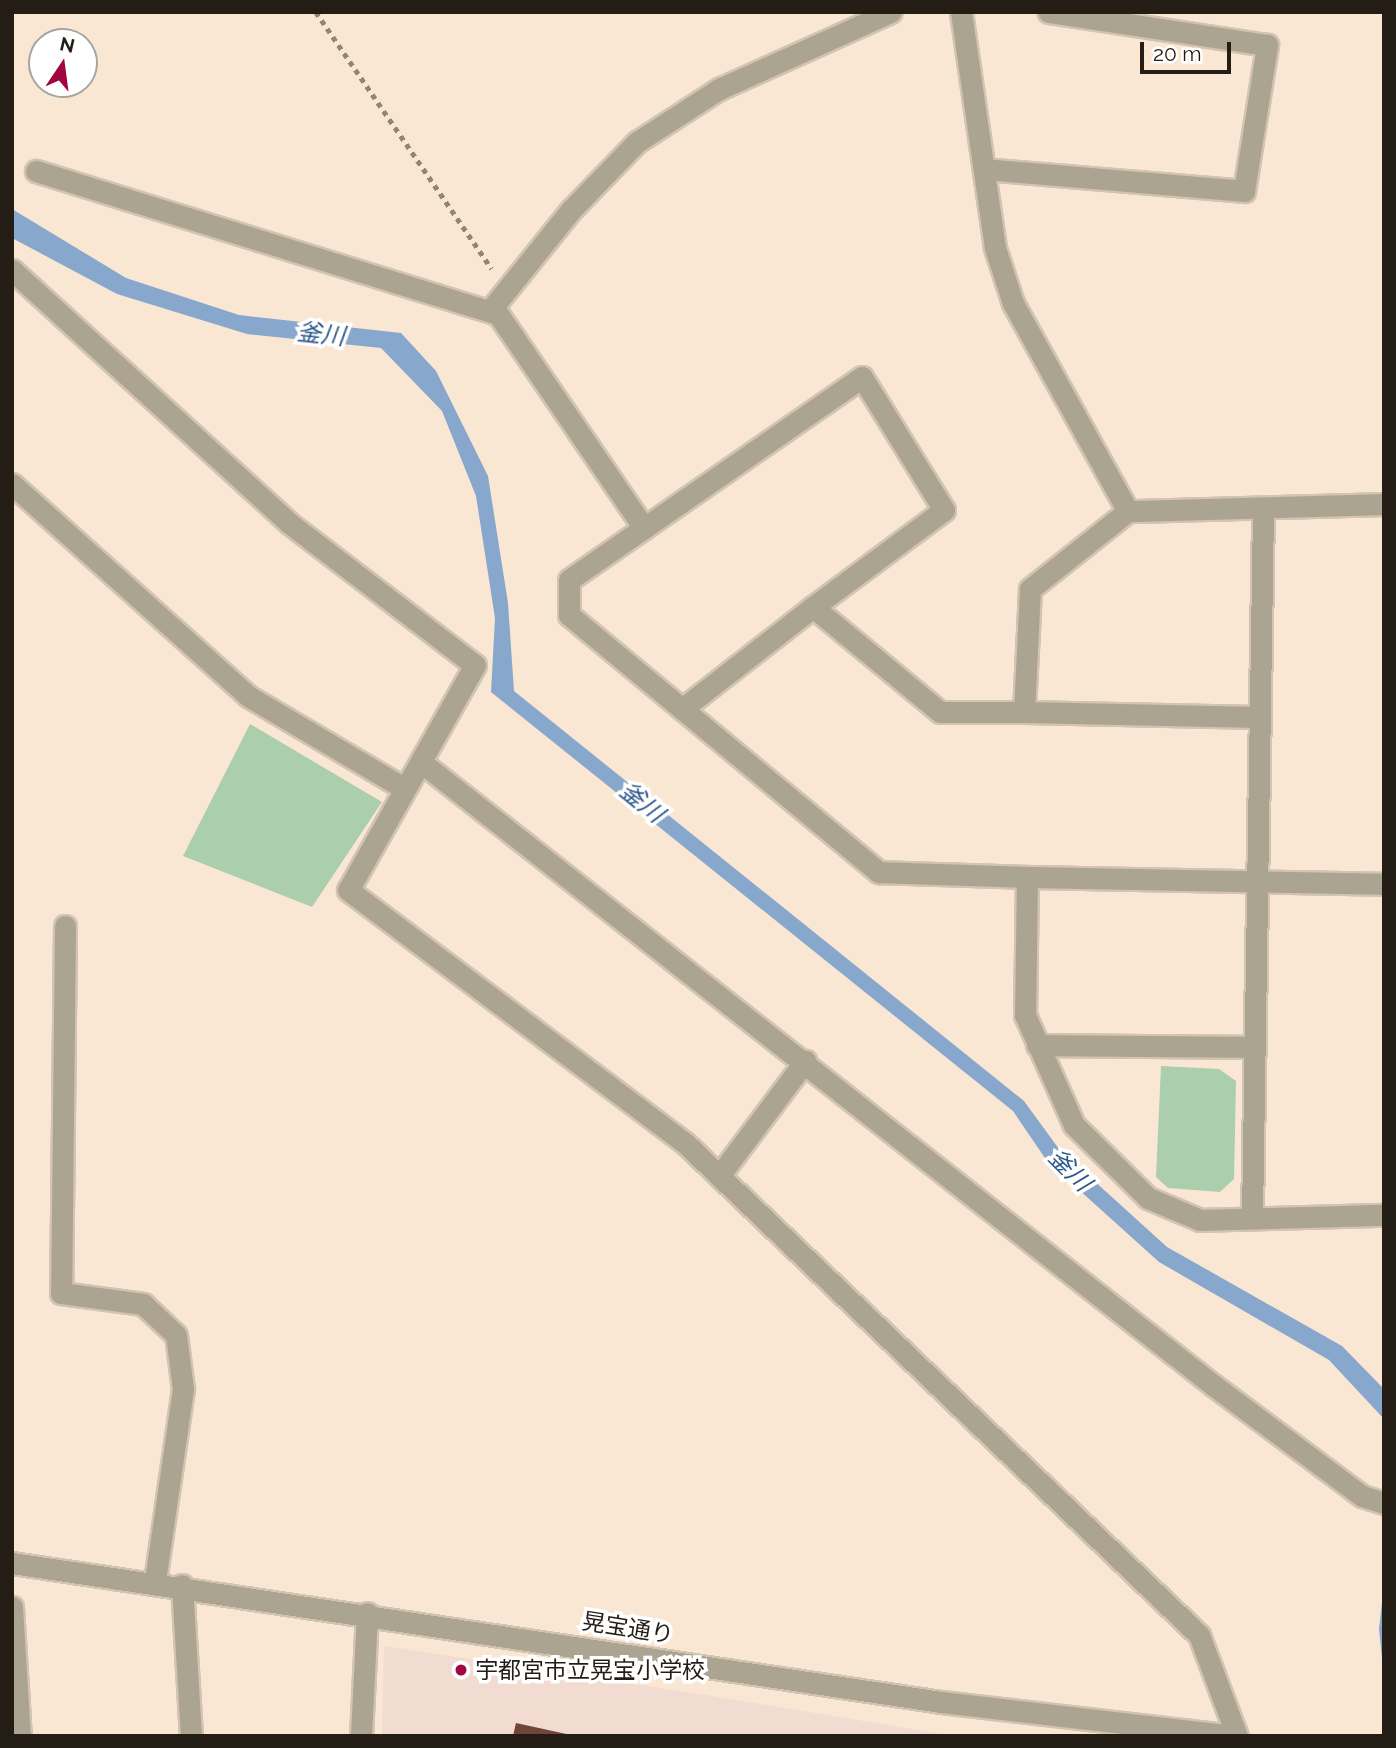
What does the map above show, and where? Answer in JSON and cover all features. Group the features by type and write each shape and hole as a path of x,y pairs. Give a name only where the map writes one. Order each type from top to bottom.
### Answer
{"street":[{"path":"643,528 493,307 637,142 719,89 890,12"},
{"path":"961,12 995,248 1013,303 1128,511"},
{"path":"984,169 1244,191 1267,45 1048,12"},
{"path":"36,171 497,314"},
{"path":"12,270 289,523 475,665 348,890 686,1144 1199,1634 1237,1736"},
{"path":"682,709 944,510 862,377 569,580 569,615 682,709 879,872 1384,884"},
{"path":"12,484 248,696 405,789"},
{"path":"1024,712 1030,589 1128,511 1384,504"},
{"path":"1252,1218 1263,508"},
{"path":"813,607 940,712 1260,717"},
{"path":"421,762 805,1061 1213,1385 1362,1496 1384,1503"},
{"path":"1027,877 1024,1015 1074,1125 1148,1198 1200,1220 1384,1215"},
{"path":"65,926 61,1293 142,1304 176,1335 183,1389 155,1581"},
{"path":"1037,1045 1255,1047"},
{"path":"719,1176 805,1061"},
{"name":"晃宝通り","path":"12,1563 182,1585 876,1693 1168,1732 1237,1736"},
{"path":"182,1585 191,1736"},
{"path":"12,1607 20,1736"},
{"path":"361,1736 368,1613"}],"path":[{"path":"316,12 506,289"}],"shaded area":[{"name":"宇都宮市立晃宝小学校","path":"384,1646 693,1693 954,1736 382,1736"}],"green space":[{"path":"250,724 382,802 312,907 183,856"},
{"path":"1161,1066 1219,1069 1236,1081 1234,1179 1220,1192 1168,1188 1156,1177"}],"water":[{"name":"釜川","path":"12,209 126,278 239,315 401,333 436,371 488,476 508,603 514,691 1024,1101 1059,1149 1167,1247 1342,1346 1384,1389 1384,1419 1329,1360 1159,1262 1047,1161 1013,1111 491,692 495,618 476,496 442,411 381,348 247,334 117,294 12,238"},
{"path":"1384,1585 1384,1678 1379,1629"}],"building":[{"path":"516,1723 571,1735 571,1736 513,1736"}],"place":[{"name":"宇都宮市立晃宝小学校","path":"461,1670"}]}
